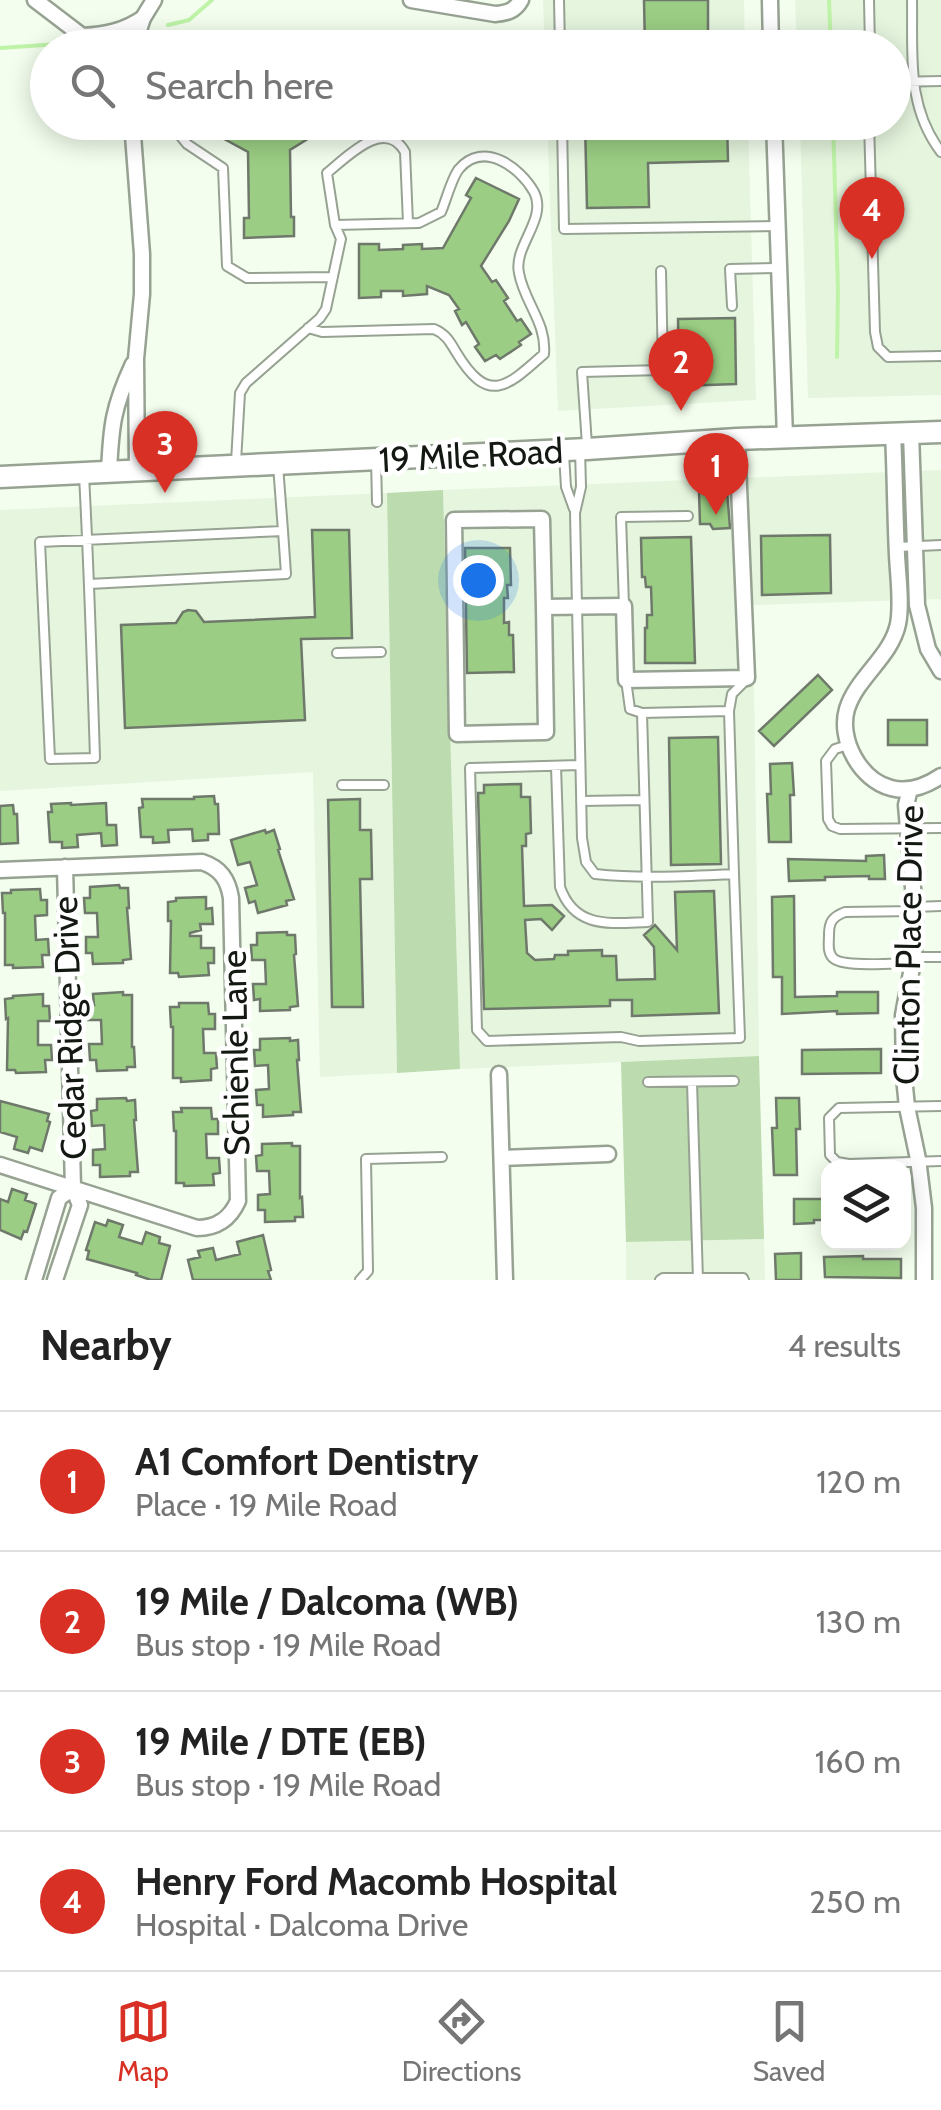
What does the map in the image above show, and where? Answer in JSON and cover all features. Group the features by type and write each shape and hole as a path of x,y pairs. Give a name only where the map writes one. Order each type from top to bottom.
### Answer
{"street":[{"path":"35,0 74,30"},
{"path":"138,30 154,0"},
{"path":"412,0 495,14 515,9 521,0"},
{"path":"770,0 771,30"},
{"path":"120,30 142,18"},
{"path":"133,140 142,254 136,359 137,471"},
{"path":"775,140 786,437"},
{"path":"109,472 112,417 136,359"},
{"name":"19 Mile Road","path":"0,477 941,432"},
{"path":"902,433 920,620 928,648 941,671"},
{"path":"848,745 847,710 898,624 902,433"},
{"path":"544,607 624,606 626,680 747,678 738,439"},
{"path":"454,520 542,520 544,607 546,732 457,734 454,520"},
{"name":"Clinton Place Drive","path":"848,745 858,763 890,788 925,786 941,776"},
{"name":"Clinton Place Drive","path":"910,789 906,805 914,909 913,960 902,1024 907,1107 924,1208 924,1280"},
{"name":"Schienle Lane","path":"65,867 202,862 220,872 232,898 239,1194 233,1212 215,1226 190,1226 74,1188"},
{"path":"0,870 65,867"},
{"name":"Cedar Ridge Drive","path":"55,1280 80,1205 74,1188 65,867"},
{"path":"499,1074 505,1280"},
{"path":"502,1158 608,1154"},
{"path":"0,1165 74,1188"},
{"name":"Cedar Ridge Drive","path":"34,1280 59,1198 74,1188"}],"lane":[{"path":"559,0 560,30"},
{"path":"868,0 869,30"},
{"path":"912,0 914,81 920,114 941,152"},
{"path":"911,81 941,81"},
{"path":"184,140 222,168 227,266 247,278 333,278"},
{"path":"235,467 240,392 326,309 341,240 326,173 373,140"},
{"path":"396,140 405,152 408,223"},
{"path":"562,140 564,229 777,226"},
{"path":"870,140 878,347 888,356 941,356"},
{"path":"308,328 322,332 434,329 443,332 468,371 494,387 506,384 544,354 544,332 519,275 518,260 538,210 535,194 502,160 492,156 474,158 458,170 442,212 419,222 335,224"},
{"path":"732,306 730,269 779,268"},
{"path":"661,271 663,370 582,372 577,449 581,487 575,513 582,838 586,862 596,874 734,874"},
{"path":"575,513 566,487 577,449"},
{"path":"376,460 378,502"},
{"path":"89,584 286,574 278,465"},
{"path":"84,473 87,539 89,584 95,758 50,759 40,542 87,539 283,530"},
{"path":"624,606 621,518 688,516"},
{"path":"897,546 941,545"},
{"path":"337,653 381,652"},
{"path":"580,765 470,768 477,1030 488,1041 740,1038 729,710 732,694 747,678"},
{"path":"626,680 630,709 635,712 729,710"},
{"path":"556,766 560,887 568,904 578,914 602,923 648,922 642,712"},
{"path":"848,745 836,750 826,762 828,819 832,826 941,828"},
{"path":"342,785 384,784"},
{"path":"581,802 644,800"},
{"path":"941,906 845,912 835,916 829,926 830,952 842,962 941,957"},
{"path":"648,1082 734,1080"},
{"path":"692,1082 698,1279"},
{"path":"941,1106 839,1108 829,1118 830,1156 837,1162 941,1161"},
{"path":"360,1280 368,1271 366,1159 442,1157"},
{"path":"660,1280 744,1280"}],"shaded area":[{"path":"543,0 744,0 745,30 544,30"},
{"path":"795,0 941,0 941,395 808,398 800,140 911,140 911,30 796,30"},
{"path":"548,140 748,140 756,400 558,411"},
{"path":"941,470 941,599 753,605 759,1056 460,1069 443,490"},
{"path":"387,493 397,1073 320,1077 313,772 0,791 0,510"},
{"path":"764,1239 765,1280 626,1280 626,1242"}],"green space":[{"path":"443,490 460,1069 397,1073 387,493"},
{"path":"759,1056 764,1239 626,1242 621,1062"}],"building":[{"path":"644,0 708,0 708,30 645,30"},
{"path":"226,140 306,140 290,150 294,236 244,238 244,218 249,218 248,152"},
{"path":"585,140 727,140 728,161 648,163 649,207 587,208"},
{"path":"476,178 519,199 481,266 492,282 496,280 508,298 504,301 531,334 500,359 496,355 485,361 449,295 427,286 427,294 403,296 403,291 381,291 381,297 359,298 359,244 379,244 379,250 422,244 422,249 443,248 471,198 466,195"},
{"path":"735,318 736,384 679,386 678,319"},
{"path":"699,491 727,491 730,528 713,529 710,524 700,524"},
{"path":"312,530 349,530 352,638 301,639 305,720 125,728 121,625 176,623 188,610 196,611 204,622 315,617"},
{"path":"830,535 831,593 762,595 761,536"},
{"path":"691,537 695,663 645,663 645,628 647,615 652,615 651,587 646,587 642,577 641,538"},
{"path":"465,548 510,548 511,585 507,585 508,598 504,598 504,623 509,622 509,635 513,635 514,672 467,673"},
{"path":"818,675 832,690 774,746 759,731"},
{"path":"888,720 927,720 927,745 888,745"},
{"path":"718,737 721,864 671,865 669,738"},
{"path":"792,763 791,842 769,842 770,764"},
{"path":"521,784 521,797 530,797 531,833 526,834 526,846 522,846 524,906 552,905 564,916 552,930 541,919 525,920 527,953 535,960 554,959 555,955 568,955 568,951 602,950 602,956 616,956 617,980 655,979 654,947 644,935 655,925 677,950 675,892 714,891 719,1013 632,1016 632,1000 610,1000 610,1006 484,1009 478,793 484,793 484,785"},
{"path":"214,796 219,834 193,841 192,829 168,830 169,842 153,843 153,837 141,837 142,799"},
{"path":"360,799 360,830 371,830 372,879 360,879 363,1007 332,1007 328,800"},
{"path":"106,803 107,825 116,825 117,845 102,846 101,833 77,835 78,847 62,848 62,842 50,842 51,804"},
{"path":"13,805 18,843 0,844 0,806"},
{"path":"274,830 294,899 286,901 287,905 258,913 255,901 249,903 245,888 257,885 250,862 238,865 231,840"},
{"path":"884,855 885,879 869,876 789,881 788,859 866,861 866,856"},
{"path":"90,887 128,888 131,959 93,964 92,953 86,953 86,937 98,937 97,913 85,913 84,898 90,898"},
{"path":"40,889 41,900 47,900 47,915 35,916 36,940 48,939 49,955 42,955 43,967 5,965 2,893"},
{"path":"794,896 795,997 878,992 878,1013 782,1014 782,977 773,977 772,897"},
{"path":"206,897 206,909 212,908 213,924 200,924 201,930 190,936 201,936 201,948 214,948 214,963 208,963 209,975 179,977 178,973 170,973 168,902"},
{"path":"257,933 295,935 298,1006 260,1011 260,999 254,1000 253,984 266,984 265,960 252,960 251,945 257,945"},
{"path":"43,994 43,1006 49,1006 50,1021 38,1021 38,1045 51,1045 52,1060 45,1060 46,1072 7,1070 5,999"},
{"path":"93,994 132,995 135,1067 97,1071 96,1060 90,1060 89,1044 102,1044 101,1020 88,1020 88,1005 94,1005"},
{"path":"179,1003 208,1003 209,1014 215,1014 215,1029 203,1029 204,1053 216,1053 217,1068 211,1069 211,1080 181,1082 181,1078 173,1078 170,1007 179,1007"},
{"path":"260,1039 298,1040 301,1112 263,1117 263,1105 257,1105 256,1090 269,1089 268,1065 255,1066 254,1050 260,1050"},
{"path":"881,1049 881,1073 802,1074 802,1050"},
{"path":"776,1098 799,1098 797,1175 774,1175 772,1128 777,1128"},
{"path":"97,1099 135,1100 138,1172 100,1177 100,1165 93,1165 93,1150 105,1149 104,1125 92,1126 91,1111 97,1110"},
{"path":"0,1101 49,1114 42,1151 30,1147 28,1153 14,1149 17,1137 0,1132"},
{"path":"181,1108 211,1108 212,1119 218,1119 218,1134 206,1134 207,1158 219,1158 220,1173 213,1174 214,1185 176,1183 173,1112 182,1112"},
{"path":"262,1144 300,1146 303,1217 265,1222 265,1210 258,1210 258,1195 270,1194 269,1171 257,1171 256,1156 262,1155"},
{"path":"12,1189 27,1194 25,1200 36,1204 21,1239 0,1230 0,1199 8,1202"},
{"path":"794,1199 821,1199 821,1220 794,1224"},
{"path":"108,1220 123,1225 119,1237 142,1244 146,1232 170,1246 161,1280 87,1259 95,1222 106,1226"},
{"path":"263,1235 271,1280 193,1280 188,1260 200,1257 198,1251 213,1248 216,1260 240,1254 237,1242"},
{"path":"801,1253 801,1280 776,1280 775,1254"},
{"path":"824,1257 901,1259 901,1278 825,1277"}],"waterway":[{"path":"168,25 189,20 212,0"},
{"path":"829,0 830,30"},
{"path":"0,48 30,46"},
{"path":"834,140 837,357"}],"place":[{"name":"Henry Ford Macomb Hospital","path":"872,259"},
{"name":"19 Mile / Dalcoma (WB)","path":"681,411"},
{"name":"19 Mile / DTE (EB)","path":"165,493"},
{"name":"A1 Comfort Dentistry","path":"716,515"}]}
